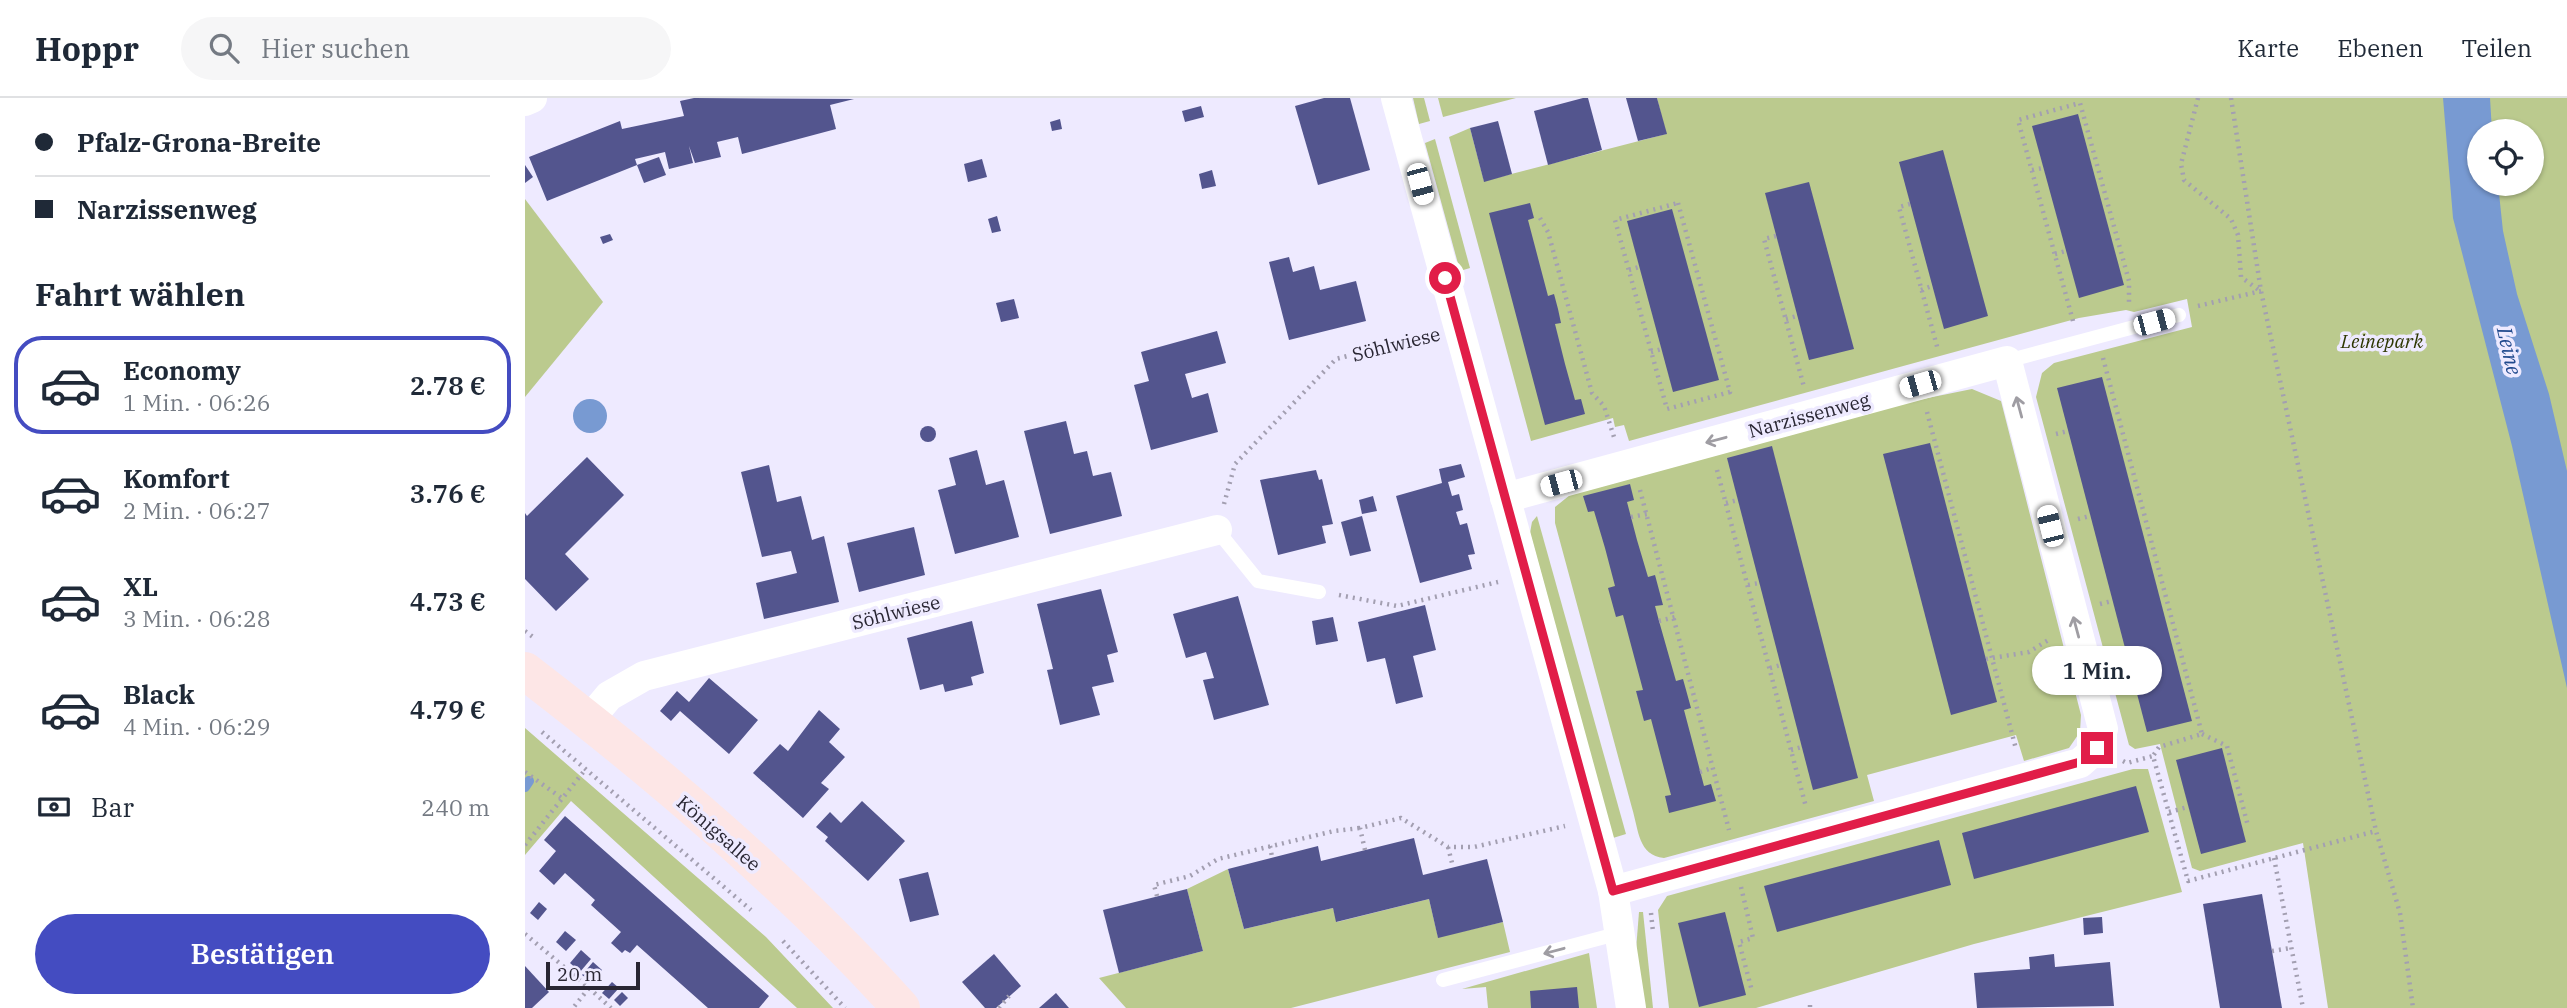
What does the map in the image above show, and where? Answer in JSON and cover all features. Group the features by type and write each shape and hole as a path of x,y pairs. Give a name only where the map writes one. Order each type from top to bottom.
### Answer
{"street":[{"path":"525,101 531,98"},
{"path":"1396,98 1613,891 1631,1008"},
{"path":"1613,891 2080,762 2097,748 2103,729 2007,361"},
{"name":"Narzissenweg","path":"1505,498 2007,361"},
{"name":"Söhlwiese","path":"589,720 609,696 644,676 1217,530"},
{"name":"Königsallee","path":"525,671 589,720 840,940 901,1008"}],"lane":[{"path":"2007,361 2179,316"},
{"path":"1217,530 1258,581 1319,592"},
{"path":"1443,980 1620,933"}],"path":[{"path":"2197,98 2182,164 2184,180 2231,219 2238,235 2241,278 2261,291"},
{"path":"2231,98 2261,291 2376,831 2400,913 2413,1008"},
{"path":"2079,342 2018,120 2080,103 2129,281 2129,329"},
{"path":"2032,170 2043,168"},
{"path":"1678,203 1730,392 1667,409 1651,352 1615,220 1678,203"},
{"path":"1910,204 1899,207 1921,290 1932,381 1989,658 2024,778"},
{"path":"1540,218 1548,232 1592,393 1605,406 1617,447 1633,463 1647,514 1736,858 1753,938 1739,942 1752,991"},
{"path":"1776,236 1764,239 1811,415"},
{"path":"2055,254 2066,251"},
{"path":"1629,270 1639,267"},
{"path":"1921,290 1932,286"},
{"path":"2179,316 2189,309 2261,291"},
{"path":"1786,319 1797,316"},
{"name":"Söhlwiese","path":"1217,530 1235,464 1336,359 1423,335 1459,329"},
{"path":"2097,337 2202,734"},
{"path":"1651,352 1662,349"},
{"path":"1710,442 1814,836"},
{"path":"1726,503 1738,500"},
{"path":"1632,517 1647,514"},
{"path":"1748,585 1759,583"},
{"path":"1319,592 1397,606 1491,584"},
{"path":"1659,621 1675,617"},
{"path":"1989,658 2029,652 2050,638 2077,629"},
{"path":"1770,668 1781,665"},
{"path":"540,730 759,917"},
{"path":"2097,748 2127,763 2153,756 2159,747 2202,734 2227,746 2248,826"},
{"path":"1791,750 1802,747"},
{"path":"2153,756 2188,881 2376,831"},
{"path":"1700,772 1712,768"},
{"path":"525,845 585,770"},
{"path":"525,772 563,799"},
{"path":"2169,812 2188,807"},
{"path":"1157,896 1154,885 1190,876 1218,859 1401,818 1448,847 1474,848 1593,819"},
{"path":"1360,828 1366,850"},
{"path":"1270,846 1272,858"},
{"path":"1448,847 1453,867"},
{"path":"2274,858 2303,1008"},
{"path":"525,934 611,1008"},
{"path":"779,936 845,1008"},
{"path":"2272,951 2291,948"},
{"path":"573,1008 589,988"},
{"path":"999,1008 1009,996"}],"green space":[{"path":"1413,98 1424,98 1430,121 1419,124"},
{"path":"1438,98 1516,98 1443,117"},
{"name":"Leinepark","path":"1657,98 2567,98 2567,1008 2328,1008 2303,843 2200,871 2192,868 2160,744 2135,749 2129,745 2036,397 2042,373 2054,363 2192,327 2187,299 2134,312 2126,310 2079,318 1629,441 1624,425 1615,427 1613,418 1531,441 1449,137 1470,128 1484,181 1666,134"},
{"path":"1435,139 1470,268 1460,271 1425,143"},
{"path":"525,199 603,302 525,397"},
{"path":"1972,389 2001,401 2081,715 2080,732 2069,748 2024,761 2016,735 1867,775 1874,801 1664,858 1649,852 1638,833 1555,523 1555,507 1570,495 1918,400"},
{"path":"1537,516 1626,834 1613,838 1530,533 1532,522"},
{"path":"525,728 766,937 833,1008 797,1008 571,801 525,855"},
{"path":"2133,769 2148,769 2182,892 1974,944 1756,1008 1669,1008 1658,910 1667,896"},
{"path":"1228,869 1244,929 1333,908 1337,922 1429,899 1438,937 1503,922 1510,952 1291,1008 1126,1008 1099,978 1203,951 1187,889"},
{"path":"1639,912 1643,912 1653,1008 1644,1008 1636,950"},
{"path":"1589,953 1597,1008 1488,1008 1486,987 1462,989"}],"water":[{"name":"Leine","path":"2443,98 2490,98 2491,119 2467,119 2467,196 2499,196 2503,231 2517,294 2549,394 2567,471 2567,688 2512,446 2453,218"},
{"path":"590,399 602,404 607,416 602,428 590,433 578,428 573,416 578,404"}],"building":[{"path":"694,98 854,99 830,105 836,129 742,154 738,137 717,142 721,157 695,163 689,146 693,163 669,169 665,152 635,159 637,165 547,201 529,157 620,121 622,129 684,116 680,101"},
{"path":"1324,98 1350,98 1370,170 1318,185 1295,106"},
{"path":"1588,98 1602,150 1548,165 1534,111"},
{"path":"1626,98 1657,98 1667,134 1638,141"},
{"path":"1201,106 1204,117 1185,122 1182,111"},
{"path":"2078,114 2124,285 2079,298 2032,126"},
{"path":"1060,119 1062,129 1052,131 1050,122"},
{"path":"1498,121 1512,174 1484,182 1470,128"},
{"path":"1943,150 1988,316 1944,329 1899,162"},
{"path":"659,157 666,175 644,183 637,165"},
{"path":"982,159 987,177 968,182 964,164"},
{"path":"525,165 533,177 525,183"},
{"path":"1212,170 1216,186 1202,189 1199,174"},
{"path":"1809,182 1854,349 1809,360 1765,193"},
{"path":"1530,203 1534,218 1528,220 1548,296 1554,294 1558,309 1561,323 1555,324 1565,364 1575,400 1581,399 1585,414 1545,425 1489,213"},
{"path":"1672,209 1719,380 1673,392 1627,221"},
{"path":"997,216 1001,231 992,233 988,219"},
{"path":"610,234 613,240 603,244 600,237"},
{"path":"1289,257 1293,272 1314,266 1320,290 1356,281 1366,321 1289,340 1269,262"},
{"path":"1014,299 1019,318 1001,322 996,303"},
{"path":"1217,331 1226,363 1185,374 1192,398 1208,393 1218,432 1151,450 1134,385 1149,381 1141,352"},
{"path":"2102,377 2192,721 2147,732 2057,388"},
{"path":"1066,421 1074,454 1087,451 1093,476 1111,472 1122,516 1050,534 1024,431"},
{"path":"928,426 936,434 928,442 920,434"},
{"path":"1930,443 1997,702 1951,715 1883,454"},
{"path":"1772,446 1858,778 1813,790 1727,458"},
{"path":"977,450 986,485 1004,480 1019,537 955,554 938,490 956,485 949,458"},
{"path":"587,457 624,495 565,554 589,579 556,611 525,579 525,513 527,516"},
{"path":"1461,464 1465,477 1448,482 1452,496 1459,494 1463,510 1456,512 1460,525 1467,523 1475,554 1468,555 1472,569 1420,583 1396,496 1442,483 1439,469"},
{"path":"769,465 777,502 801,496 812,540 824,536 839,602 764,619 756,583 797,573 791,551 762,557 741,472"},
{"path":"1316,470 1319,480 1322,479 1333,524 1322,526 1326,543 1278,555 1260,480"},
{"path":"1630,484 1634,500 1627,502 1637,540 1648,577 1655,575 1663,605 1655,606 1676,681 1683,679 1691,708 1684,710 1704,786 1711,784 1716,801 1669,813 1665,796 1671,795 1651,719 1644,721 1636,691 1643,690 1623,615 1616,617 1608,588 1615,586 1605,548 1594,511 1588,512 1583,496"},
{"path":"1373,496 1377,511 1362,514 1359,500"},
{"path":"1362,516 1371,551 1350,556 1341,522"},
{"path":"914,527 925,575 859,592 847,543"},
{"path":"1101,589 1118,652 1107,655 1114,682 1092,687 1100,715 1060,725 1047,670 1053,669 1037,604"},
{"path":"1238,596 1269,705 1214,720 1203,680 1214,678 1206,652 1186,658 1173,614"},
{"path":"1425,605 1436,650 1413,656 1423,697 1396,704 1385,658 1367,662 1358,622"},
{"path":"1333,617 1338,641 1316,645 1312,621"},
{"path":"972,621 984,673 971,677 973,685 945,692 943,684 920,690 907,638"},
{"path":"709,678 758,720 729,754 680,711 671,721 660,711 677,691 689,702"},
{"path":"819,710 840,729 829,742 845,757 821,783 829,789 803,818 753,773 780,744 788,751"},
{"path":"2222,748 2246,842 2201,854 2176,760"},
{"path":"2136,786 2149,832 1974,879 1962,833"},
{"path":"862,801 905,841 868,881 825,841 828,837 816,827 830,812 841,823"},
{"path":"565,816 769,996 759,1008 708,1008 637,945 630,953 625,950 622,953 611,943 621,932 591,905 595,900 565,873 554,885 539,871 556,851 544,840"},
{"path":"1414,838 1423,875 1487,859 1503,922 1438,938 1429,899 1336,922 1333,908 1244,929 1228,869 1318,846 1321,861"},
{"path":"1939,840 1951,885 1777,932 1764,886"},
{"path":"928,872 939,915 910,922 899,879"},
{"path":"1187,889 1203,951 1119,973 1103,910"},
{"path":"2262,894 2282,1008 2220,1008 2203,904"},
{"path":"539,902 547,909 538,920 530,913"},
{"path":"1725,912 1746,995 1699,1007 1678,923"},
{"path":"2102,917 2103,933 2084,935 2083,918"},
{"path":"565,931 576,940 566,951 556,942"},
{"path":"581,950 591,959 580,972 570,963"},
{"path":"994,954 1021,986 996,1008 985,1008 962,982"},
{"path":"2054,954 2055,967 2110,962 2114,1006 1977,1008 1974,973 2030,969 2029,957"},
{"path":"593,962 602,970 592,982 582,975"},
{"path":"525,966 549,992 532,1008 525,1008"},
{"path":"612,982 619,988 609,999 602,993"},
{"path":"1577,987 1579,1008 1531,1008 1530,991"},
{"path":"622,992 628,998 620,1006 614,1000"},
{"path":"1056,993 1069,1008 1039,1008"}],"waterway":[{"path":"525,787 529,781"}],"route":[{"path":"1445,278 1613,891 2080,762 2097,748"}]}
